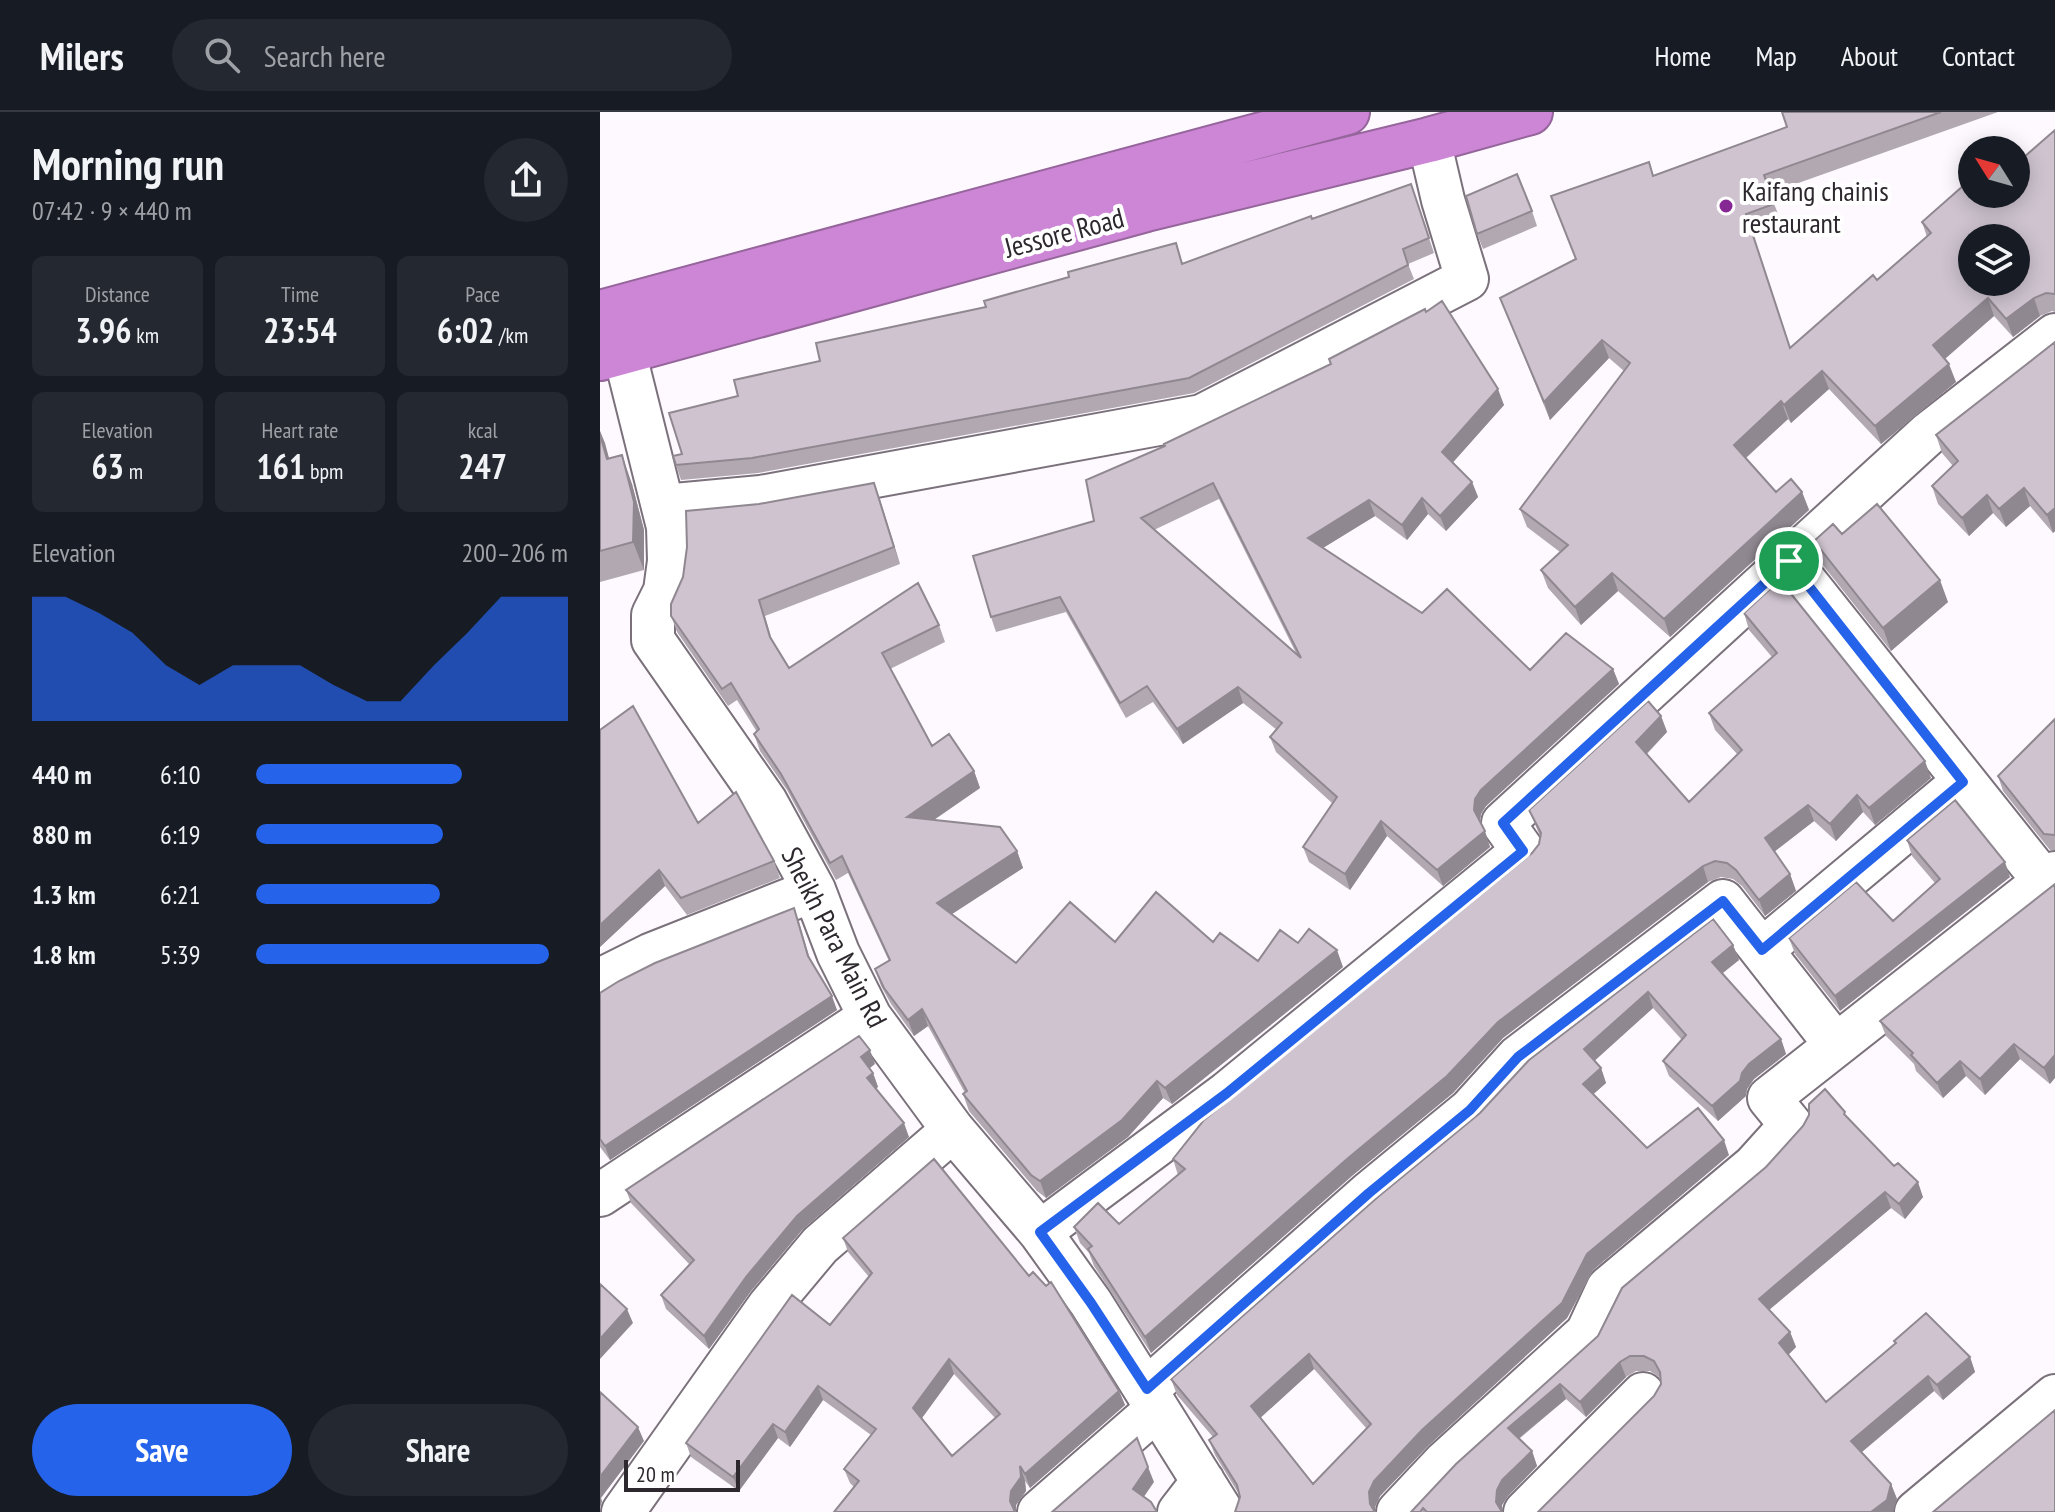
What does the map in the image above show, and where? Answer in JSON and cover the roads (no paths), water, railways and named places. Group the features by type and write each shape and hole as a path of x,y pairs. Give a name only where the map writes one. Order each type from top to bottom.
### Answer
{"highway":[{"path":"624,352 617,308 1347,112"},
{"name":"Jessore Road","path":"624,352 1146,209 1429,140 1530,112"}],"street":[{"path":"664,506 761,497 1202,416 1467,279 1429,140"},
{"path":"1040,1232 1227,1093 1523,851 1503,823 1929,433 2055,335"},
{"name":"Sheikh Para Main Rd","path":"624,352 668,527 669,561 665,591 653,615 653,640 766,802 814,890 838,953 870,1017 953,1130 1040,1232 1091,1303 1152,1399 1201,1502"},
{"path":"1398,1512 1445,1462 1587,1333 1608,1288 1754,1166 1791,1125 1769,1098 2050,877 1963,782 1789,561"},
{"path":"1762,950 1963,782"},
{"path":"600,980 650,955 814,890"},
{"path":"1039,1512 1152,1399 1369,1193 1470,1110 1518,1057 1723,901 1836,1045"},
{"path":"600,1195 870,1017"},
{"path":"623,1512 769,1306 820,1245 953,1130"},
{"path":"1525,1512 1643,1394"},
{"path":"1916,1512 2055,1396"}],"place":[{"name":"Kaifang chainis restaurant","path":"1726,206"}]}
